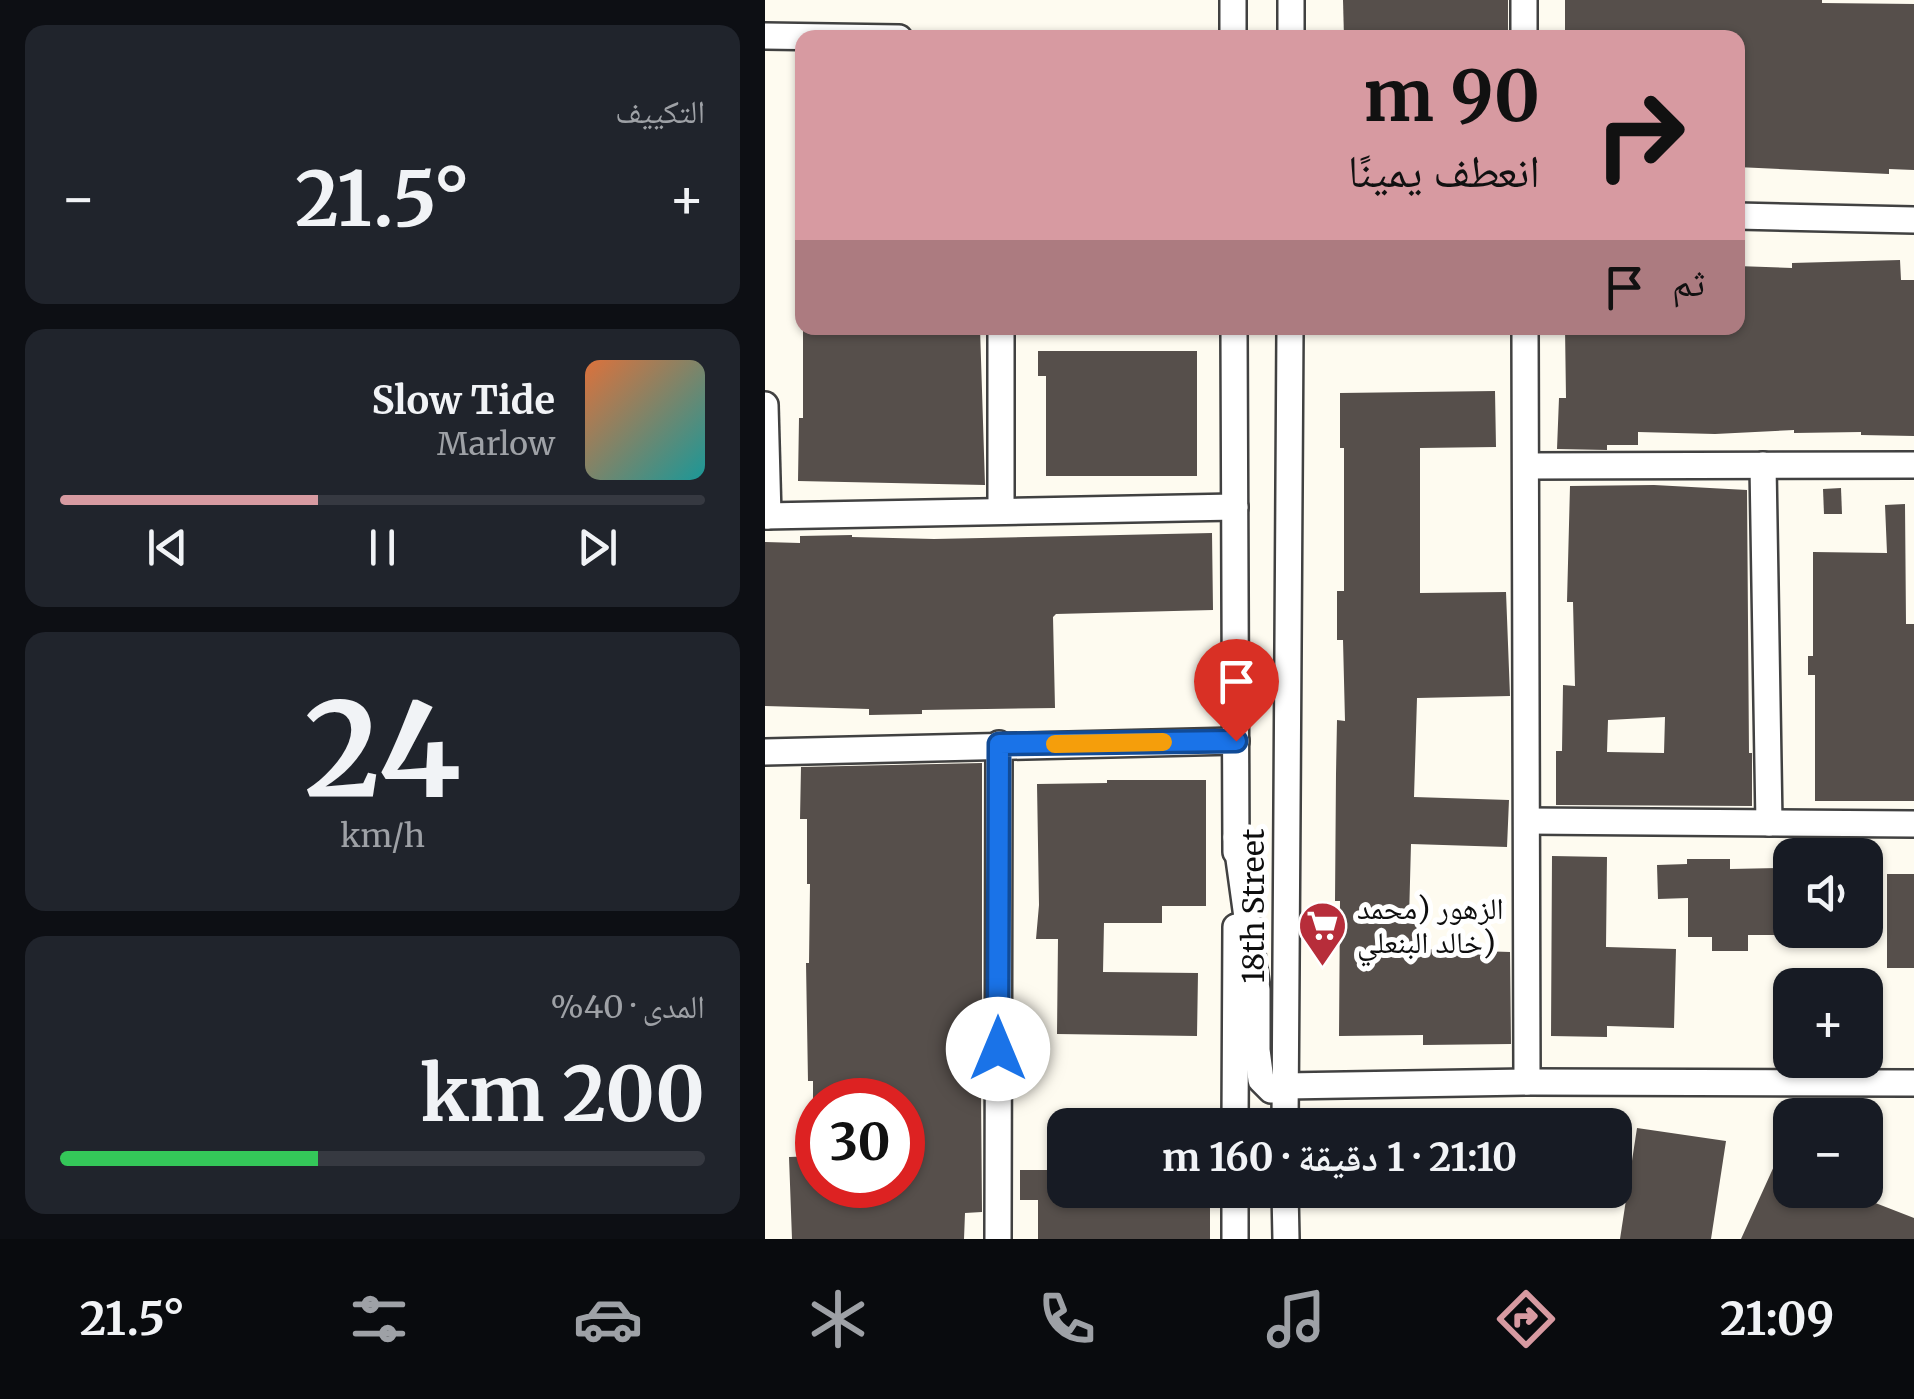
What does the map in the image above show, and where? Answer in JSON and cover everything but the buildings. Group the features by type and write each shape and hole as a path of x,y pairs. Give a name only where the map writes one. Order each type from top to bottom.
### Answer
{"street":[{"path":"1233,0 1233,30"},
{"path":"1291,0 1291,30"},
{"path":"1524,0 1525,30"},
{"path":"765,36 795,36"},
{"path":"1745,216 1914,220"},
{"path":"1001,335 1001,510"},
{"path":"1234,335 1235,1108"},
{"name":"18th Street","path":"1285,1108 1290,335"},
{"path":"1525,335 1527,1082"},
{"path":"765,405 767,516 1235,507"},
{"path":"1763,465 1769,823"},
{"path":"1525,466 1914,465"},
{"path":"765,752 1236,741"},
{"path":"998,1239 999,744"},
{"path":"1527,821 1914,824"},
{"path":"1236,837 1257,990 1261,1080 1271,1090 1285,1086 1527,1082 1914,1084"},
{"path":"1235,1208 1235,1239"},
{"path":"1285,1208 1285,1239"}],"slow traffic":[{"path":"1055,744 1163,742"}],"place":[{"name":"الزهور (محمد خالد البنعلي)","path":"1322,968"}],"route":[{"path":"998,1049 999,744 1236,741"}]}
